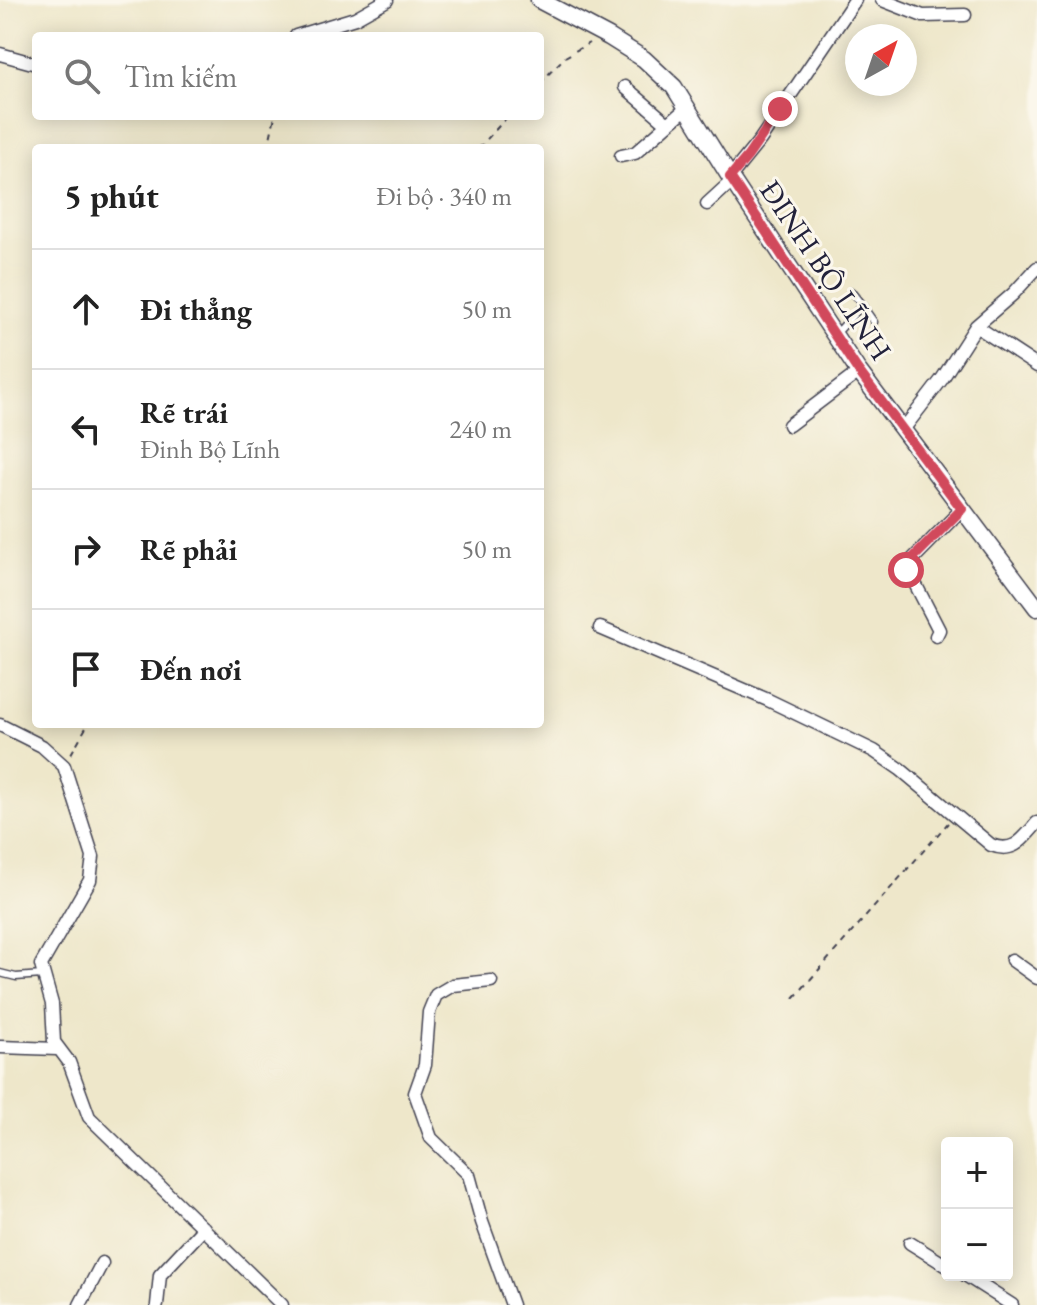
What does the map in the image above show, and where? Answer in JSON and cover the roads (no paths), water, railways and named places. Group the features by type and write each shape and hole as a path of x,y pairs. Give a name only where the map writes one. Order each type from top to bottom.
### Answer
{"street":[{"path":"309,32 355,18 387,0"},
{"name":"ĐINH BỘ LĨNH","path":"539,0 609,37 656,69 688,107 731,179 859,372 1037,608"},
{"path":"707,204 731,179 760,140 855,0"},
{"path":"882,0 923,16 965,15"},
{"path":"0,54 32,63"},
{"path":"625,87 668,124"},
{"path":"621,156 635,153 688,107"},
{"path":"902,431 942,379 976,326 1037,268"},
{"path":"976,326 1037,366"},
{"path":"789,425 859,372"},
{"path":"936,636 939,630 906,566 962,509"},
{"path":"600,628 768,700 874,751 924,788 991,845 1008,849 1016,846 1037,823"},
{"path":"0,725 42,746 64,766 91,849 93,870 41,965 51,999 53,1038 57,1049 71,1067 89,1117 282,1305"},
{"path":"1012,960 1037,978"},
{"path":"491,981 453,985 436,995 429,1012 425,1065 415,1093 431,1138 469,1175 489,1245 512,1305"},
{"path":"0,1047 57,1049"},
{"path":"157,1305 160,1275 204,1228"},
{"path":"910,1243 941,1262"},
{"path":"80,1305 102,1263"},
{"path":"974,1281 1012,1305"}],"lane":[{"path":"851,291 874,322"},
{"path":"834,336 862,305"},
{"path":"0,973 16,977 42,975"}]}
